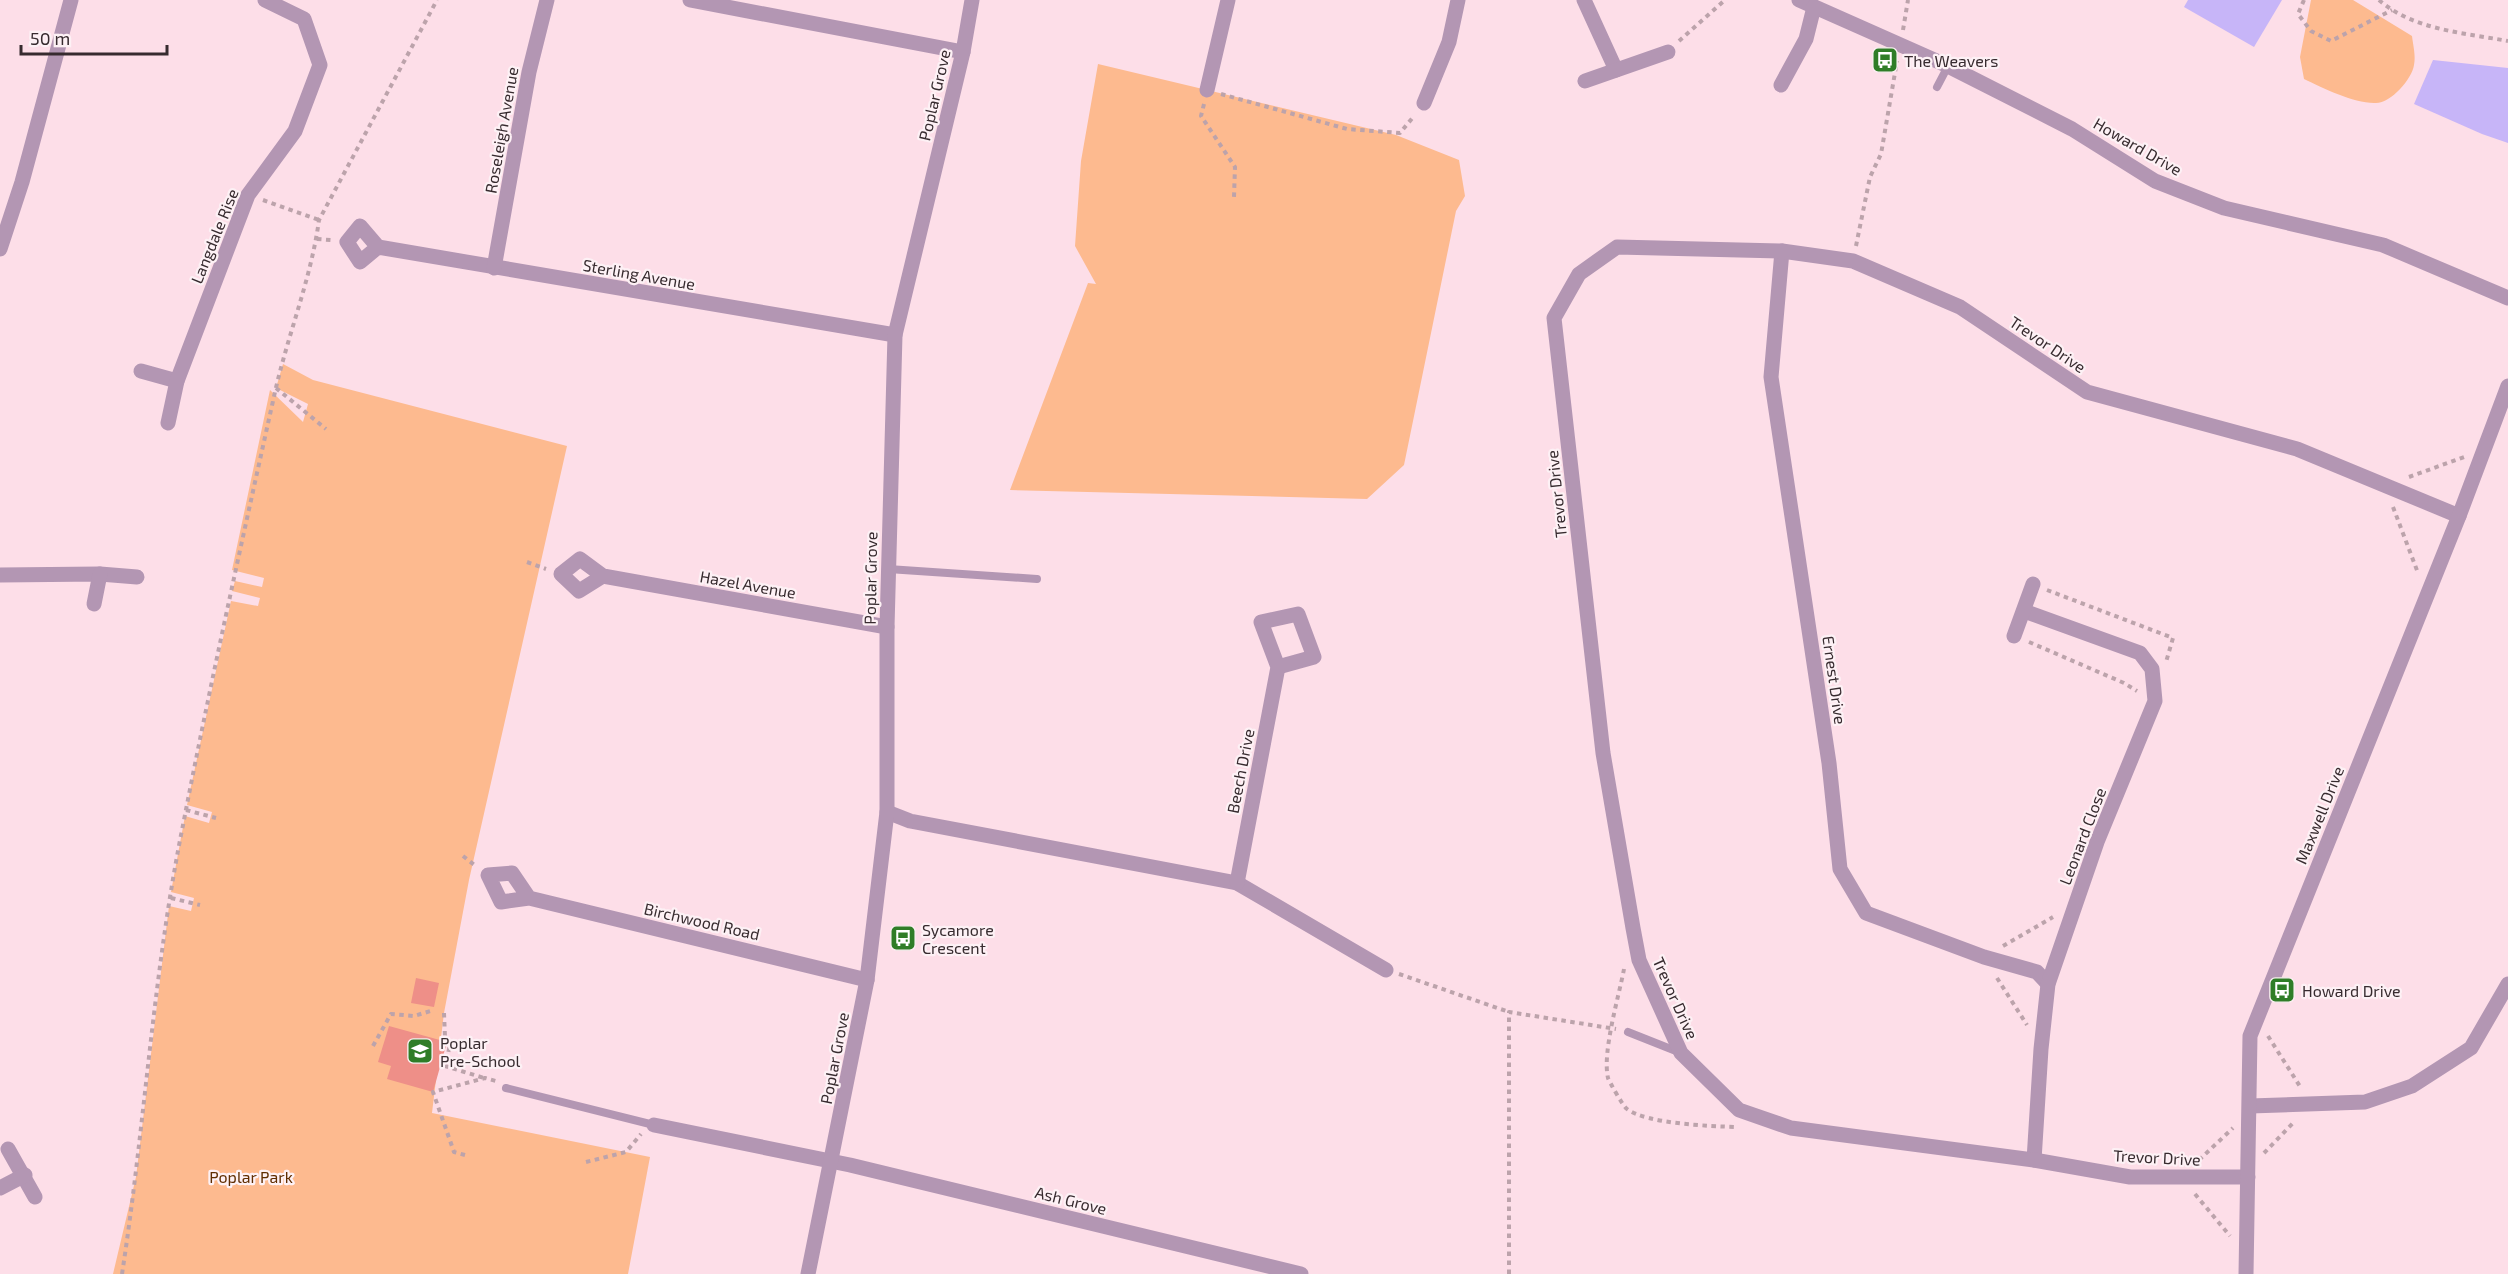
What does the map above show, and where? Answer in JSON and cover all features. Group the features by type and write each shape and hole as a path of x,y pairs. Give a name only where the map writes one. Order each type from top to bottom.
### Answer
{"street":[{"path":"0,249 22,182 71,0"},
{"name":"Langdale Rise","path":"168,423 177,381 248,195 295,131 320,65 303,19 265,0"},
{"name":"Roseleigh Avenue","path":"494,268 529,72 547,0"},
{"path":"690,0 963,52"},
{"name":"Poplar Grove","path":"808,1274 867,980 887,812 887,627 895,335 963,52 972,0"},
{"path":"1207,90 1228,0"},
{"path":"1424,104 1449,42 1458,0"},
{"path":"1584,0 1616,70"},
{"name":"Howard Drive","path":"1798,0 1948,66 2072,129 2155,181 2223,208 2384,245 2508,298"},
{"path":"1781,86 1806,39 1814,7"},
{"path":"1585,81 1668,52"},
{"name":"Sterling Avenue","path":"378,247 895,335"},
{"name":"Trevor Drive","path":"2248,1173 2130,1177 2034,1160 1791,1128 1739,1110 1681,1053 1639,960 1633,927 1603,753 1554,318 1579,274 1617,247 1782,251 1853,261 1960,307 2087,392 2297,449 2459,516"},
{"name":"Ernest Drive","path":"1782,251 1771,377 1829,763 1840,869 1866,913 1984,957 2037,972 2048,984"},
{"path":"141,371 177,381"},
{"name":"Maxwell Drive","path":"2246,1274 2250,1036 2459,516 2508,386"},
{"path":"94,604 100,574"},
{"path":"0,575 100,574 137,577"},
{"name":"Hazel Avenue","path":"603,576 887,627"},
{"path":"2014,636 2033,584"},
{"name":"Leonard Close","path":"2024,611 2140,653 2152,669 2155,701 2097,842 2048,984 2041,1049 2034,1160"},
{"name":"Beech Drive","path":"1238,883 1278,667"},
{"path":"887,812 910,821 1238,883 1386,970"},
{"name":"Birchwood Road","path":"529,898 867,980"},
{"path":"2249,1109 2365,1102 2412,1086 2471,1048 2508,984"},
{"path":"650,1124 832,1162"},
{"path":"8,1149 25,1175 35,1197"},
{"name":"Ash Grove","path":"832,1162 1301,1274"},
{"path":"0,1188 25,1175"}],"lane":[{"path":"1937,87 1948,66"},
{"path":"888,569 1037,579"},
{"path":"1628,1032 1681,1053"},
{"path":"506,1088 650,1124"}],"path":[{"path":"122,1274 133,1203 159,971 186,810 276,388 315,253 319,220 437,0"},
{"path":"1668,52 1725,0"},
{"path":"1853,261 1870,177 1881,154 1908,0"},
{"path":"2304,0 2298,14 2311,31 2331,41 2392,9"},
{"path":"2379,0 2410,19 2449,30 2508,41"},
{"path":"1234,197 1235,167 1201,116 1207,90 1347,129 1400,133 1424,104"},
{"path":"248,195 319,220"},
{"path":"276,388 326,429"},
{"path":"2427,596 2384,485 2484,451"},
{"path":"2014,636 2124,683 2155,701"},
{"path":"186,810 216,818"},
{"path":"171,898 200,905"},
{"path":"2041,1049 1984,957 2075,904"},
{"path":"1626,961 1608,1057 1609,1078 1627,1109 1653,1119 1706,1126 1738,1127"},
{"path":"1386,970 1509,1012 1628,1032"},
{"path":"373,1046 391,1014 414,1016 434,1010"},
{"path":"444,1012 445,1037 450,1045 445,1066 498,1082 506,1088"},
{"path":"1509,1012 1509,1274"},
{"path":"2248,1173 2311,1105 2257,1018"},
{"path":"465,1155 454,1152 433,1092 485,1078"},
{"path":"2246,1255 2181,1177 2249,1109"},
{"path":"586,1162 626,1152 650,1124"}],"green space":[{"path":"2311,0 2353,0 2412,36 2414,65 2405,83 2394,95 2382,102 2368,103 2339,95 2304,79 2300,57"},
{"path":"1098,64 1396,135 1459,160 1465,196 1456,211 1404,465 1367,499 1010,490 1088,283 1096,284 1075,246 1081,161"},
{"name":"Poplar Park","path":"283,364 313,380 567,446 469,880 444,1013 432,1113 650,1157 628,1274 113,1274 136,1177 169,906 191,911 194,898 171,892 185,816 209,823 212,812 187,805 231,601 258,606 260,598 232,591 235,581 262,587 264,578 232,570 270,390 303,422 308,404 276,388"}],"shaded area":[{"path":"2188,0 2282,0 2254,47 2184,7"},
{"path":"2433,60 2508,68 2508,143 2414,104"}],"building":[{"path":"416,978 439,983 434,1007 411,1003"},
{"path":"389,1026 447,1042 433,1092 387,1079 391,1066 378,1062"}],"place":[{"name":"The Weavers","path":"1885,60"},
{"name":"Sycamore Crescent","path":"903,938"},
{"name":"Howard Drive","path":"2282,990"},
{"name":"Poplar Pre-School","path":"420,1051"}]}
